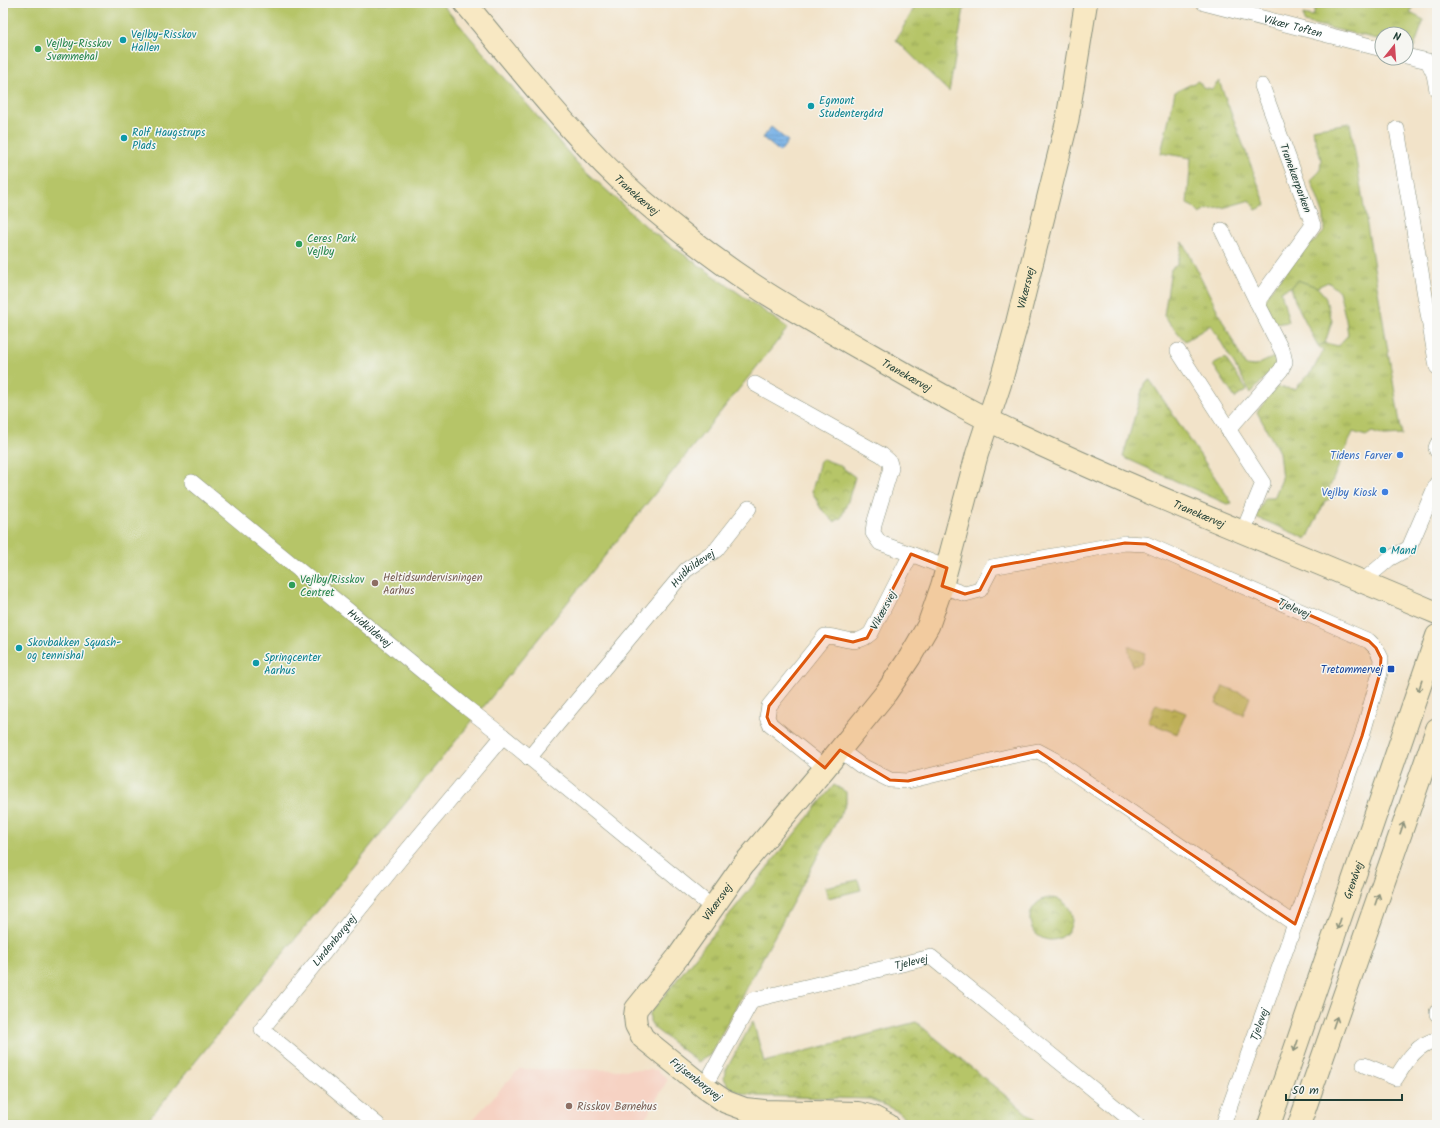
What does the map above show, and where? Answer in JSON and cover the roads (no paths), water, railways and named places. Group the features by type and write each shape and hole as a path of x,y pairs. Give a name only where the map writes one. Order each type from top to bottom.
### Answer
{"street":[{"name":"Tranekærvej","path":"465,3 592,152 640,198 697,244 752,284 808,319 946,397 1022,436 1242,532 1437,612"},
{"name":"Vikærsvej","path":"648,1042 643,1038 636,1025 636,1009 678,957 743,865 886,693 910,657 928,626 944,577 977,454 989,420 1017,323 1067,122 1086,3"},
{"name":"Vikær Toften","path":"1204,3 1374,48"},
{"path":"1414,58 1428,61 1434,74 1437,90"},
{"name":"Tranekærparken","path":"1257,302 1313,224 1262,86"},
{"path":"1397,128 1437,367"},
{"path":"1222,230 1283,353 1285,362 1281,370 1228,430"},
{"path":"1178,351 1262,483 1242,532"},
{"path":"755,384 882,455 889,461 891,468 874,524 873,532 880,543 911,554 944,577"},
{"path":"1437,445 1437,451"},
{"name":"Hvidkildevej","path":"192,482 713,908"},
{"path":"1363,581 1389,559 1409,548 1437,483"},
{"name":"Hvidkildevej","path":"529,758 686,570 716,550 749,508"},
{"name":"Tjelevej","path":"944,577 965,594 980,590 992,567 1125,543 1146,544 1369,641 1376,648 1381,658 1380,673 1362,736 1223,1125"},
{"name":"Vikærsvej","path":"825,768 770,724 767,717 769,706 825,636 833,636 853,642 867,638 872,633 911,554"},
{"name":"Grenåvej","path":"1269,1125 1437,636"},
{"path":"1299,1125 1437,729"},
{"name":"Lindenborgvej","path":"378,1125 262,1029 405,853 503,736"},
{"path":"840,750 860,765 890,780 908,781 1038,751 1058,763 1295,924"},
{"name":"Tjelevej","path":"704,1087 752,1000 931,957 1137,1125"},
{"path":"1364,1065 1396,1078 1417,1049 1431,1041 1437,1040"},
{"name":"Frijsenborgvej","path":"648,1042 704,1087 726,1102 745,1109 858,1113 873,1117 888,1125"}],"water":[{"path":"771,127 788,141 780,152 763,138"}],"place":[{"name":"Vejlby-Risskov Hallen","path":"123,40"},
{"name":"Vejlby-Risskov Svømmehal","path":"38,49"},
{"name":"Egmont Studentergård","path":"811,106"},
{"name":"Rolf Haugstrups Plads","path":"124,138"},
{"name":"Ceres Park Vejlby","path":"299,244"},
{"name":"Tidens Farver","path":"1400,455"},
{"name":"Vejlby Kiosk","path":"1385,492"},
{"name":"Mand","path":"1383,550"},
{"name":"Heltidsundervisningen Aarhus","path":"375,583"},
{"name":"Vejlby/Risskov Centret","path":"292,585"},
{"name":"Skovbakken Squash- og tennishal","path":"19,648"},
{"name":"Springcenter Aarhus","path":"256,663"},
{"name":"Tretommervej","path":"1391,669"},
{"name":"Risskov Børnehus","path":"569,1106"}]}
